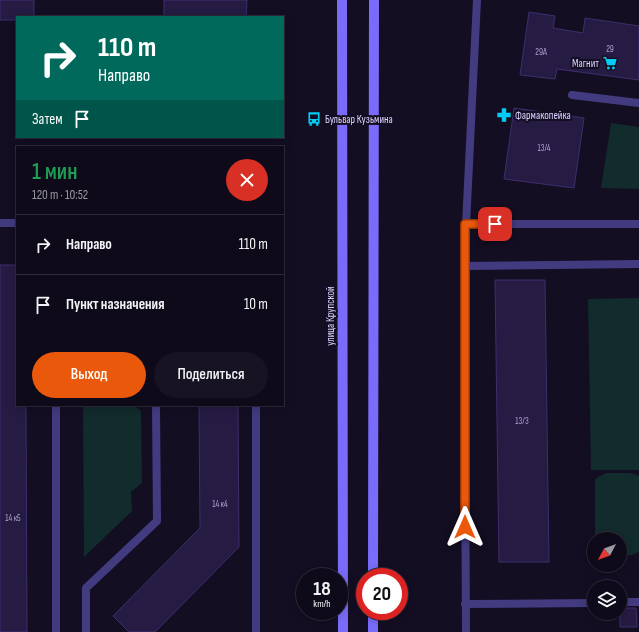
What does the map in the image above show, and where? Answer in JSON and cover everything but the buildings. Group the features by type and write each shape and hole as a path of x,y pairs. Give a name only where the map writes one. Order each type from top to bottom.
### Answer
{"main road":[{"name":"улица Крупской","path":"342,0 343,632"},
{"path":"373,568 374,0"},
{"path":"373,620 373,632"}],"lane":[{"path":"466,632 464,266 477,0"},
{"path":"572,95 639,103"},
{"path":"0,223 16,223"},
{"path":"465,224 639,224"},
{"path":"464,266 639,264"},
{"path":"56,406 56,632"},
{"path":"86,632 86,588 157,521 156,406"},
{"path":"256,406 256,632"},
{"path":"466,604 587,602"},
{"path":"627,602 639,602"}],"green space":[{"path":"611,123 639,127 639,189 601,188"},
{"path":"639,298 639,470 591,470 588,299"},
{"path":"83,406 134,406 141,411 142,483 131,492 132,511 84,557"},
{"path":"606,473 631,473 639,476 639,552 632,555 627,555 627,532 595,532 595,480"}],"place":[{"name":"Магнит","path":"610,63"},
{"name":"Фармакопейка","path":"504,115"},
{"name":"Бульвар Кузьмина","path":"314,119"}],"route":[{"path":"465,527 465,224 495,224"}]}
